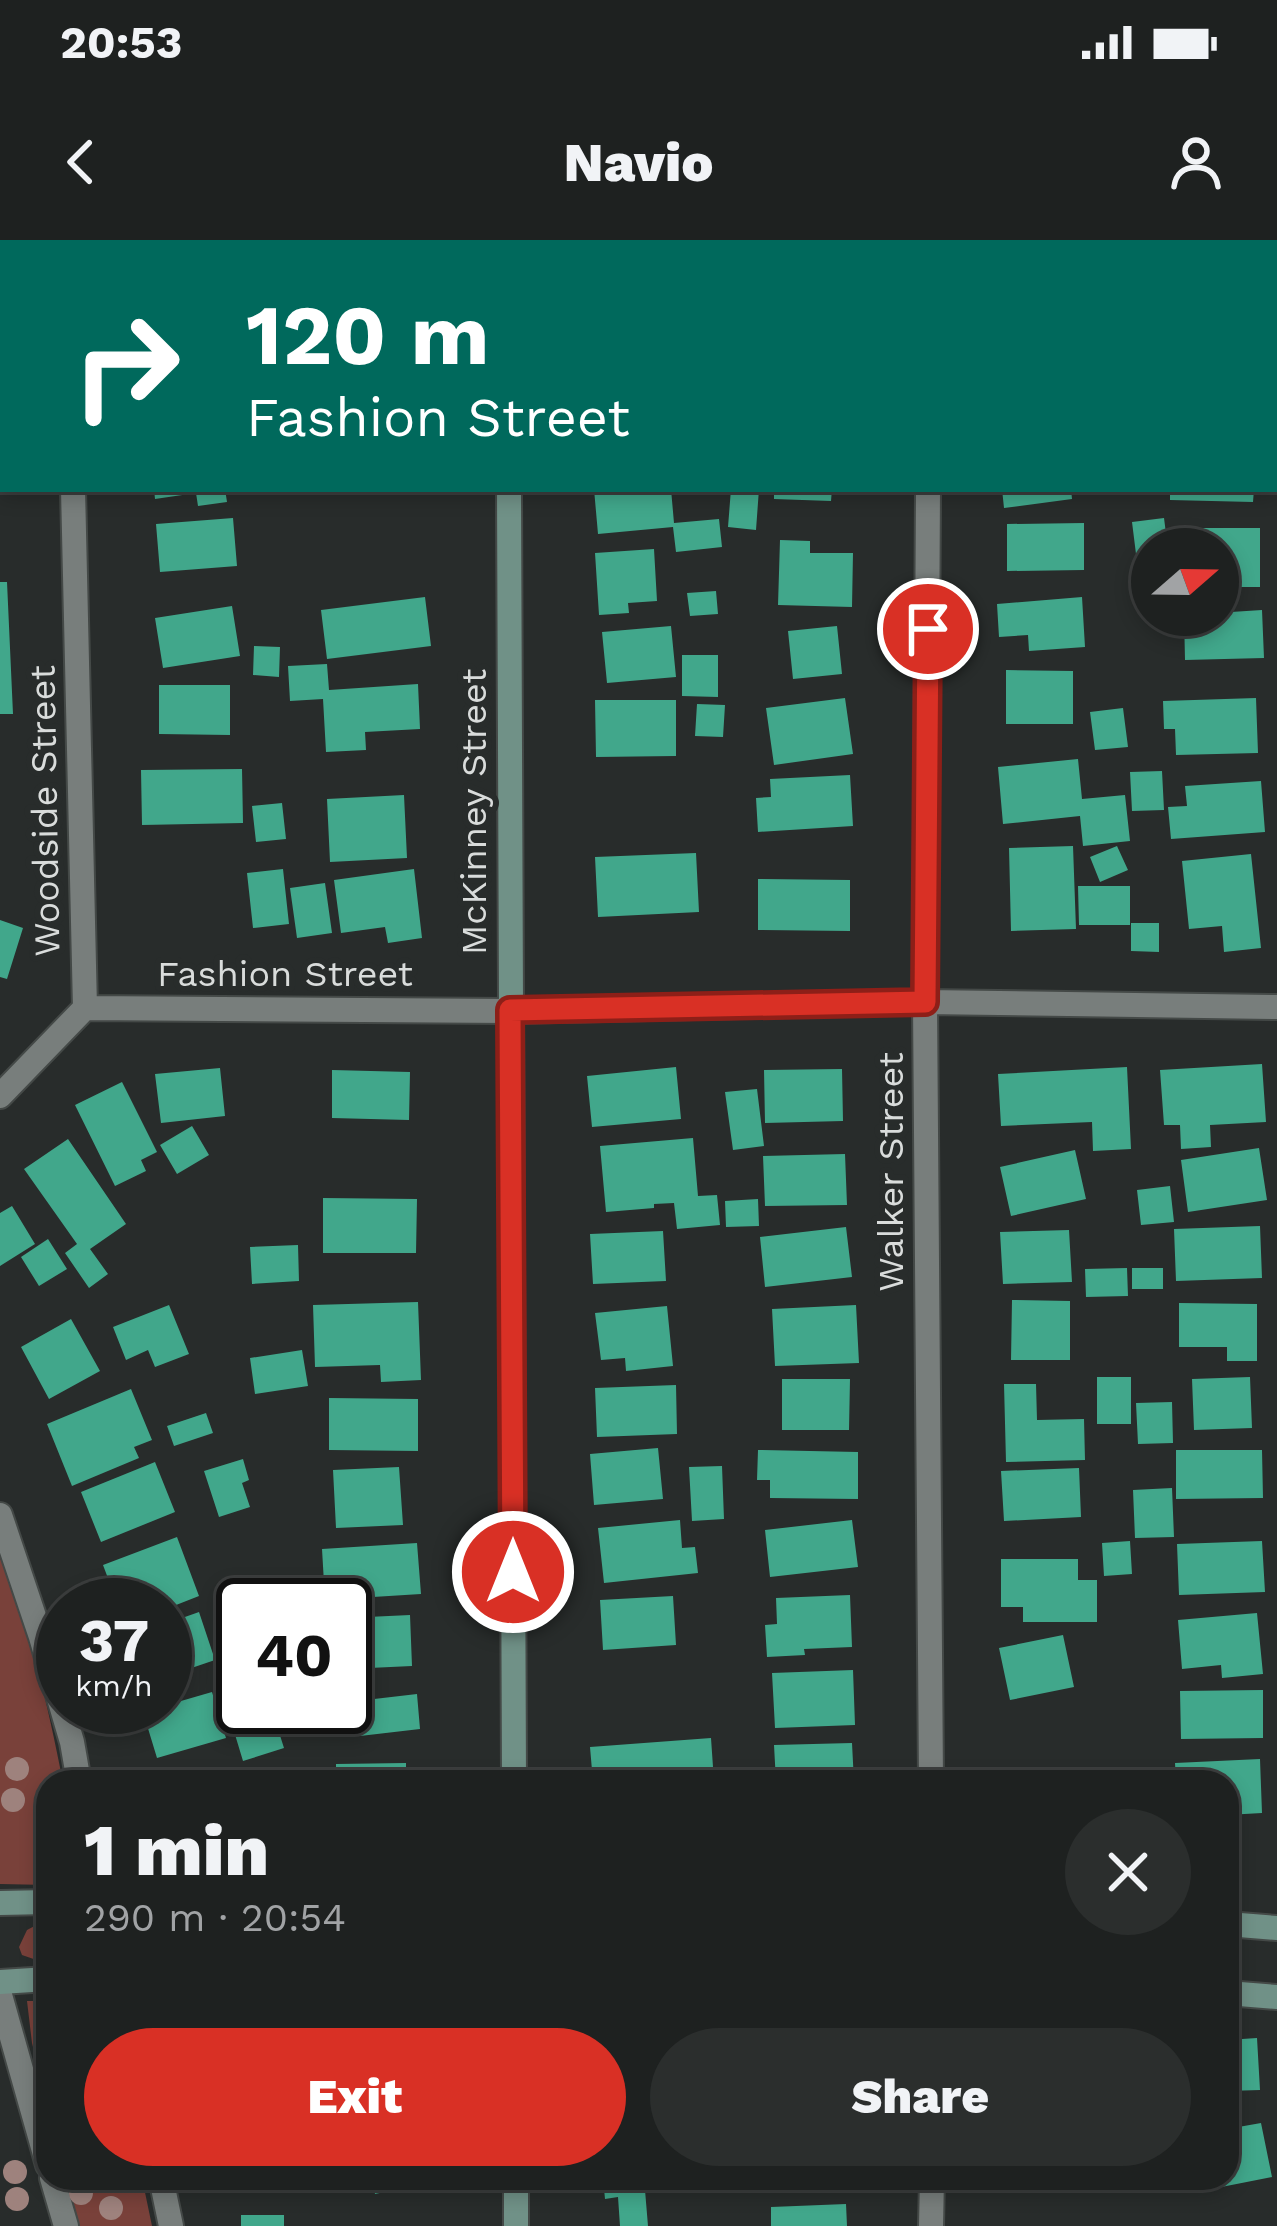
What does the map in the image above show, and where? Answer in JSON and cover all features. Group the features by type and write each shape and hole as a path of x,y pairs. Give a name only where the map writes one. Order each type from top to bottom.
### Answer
{"street":[{"name":"Woodside Street","path":"73,492 85,1008"},
{"name":"McKinney Street","path":"509,492 514,1770"},
{"name":"Walker Street","path":"928,492 925,1002 931,1770"},
{"name":"Fashion Street","path":"85,1008 510,1010 925,1002 1277,1007"},
{"path":"0,1096 85,1008"},
{"path":"0,1515 41,1637 77,1770"},
{"path":"0,1903 36,1902"},
{"path":"1239,1925 1277,1928"},
{"path":"0,1982 36,1980"},
{"path":"0,1994 36,2122"},
{"path":"1239,1994 1277,1997"},
{"path":"56,2190 66,2226"},
{"path":"164,2190 171,2226"},
{"path":"516,2190 516,2226"},
{"path":"932,2190 932,2226"}],"shaded area":[{"path":"0,1558 36,1662 36,1734 53,1734 60,1770 36,1770 36,1885 0,1884"},
{"path":"36,1925 36,1960 22,1955 19,1947 27,1930"},
{"path":"27,2001 36,2001 36,2059"},
{"path":"68,2190 144,2190 152,2226 77,2226"}],"building":[{"path":"154,492 225,492 227,502 198,506 196,493 155,499"},
{"path":"594,492 671,492 674,523 719,519 722,547 676,552 673,527 598,534"},
{"path":"731,492 759,492 756,530 728,527"},
{"path":"774,492 832,492 831,501 774,499"},
{"path":"1002,492 1071,492 1072,499 1004,508"},
{"path":"1170,492 1254,492 1253,502 1170,500"},
{"path":"233,518 237,566 160,572 156,524"},
{"path":"1164,518 1165,528 1133,528 1132,522"},
{"path":"1084,523 1084,570 1007,571 1007,524"},
{"path":"1239,528 1260,528 1260,587 1239,587"},
{"path":"780,540 810,541 810,553 853,553 852,607 778,605"},
{"path":"654,549 657,601 628,603 629,613 599,615 595,553"},
{"path":"0,582 7,582 13,714 0,714"},
{"path":"716,591 718,614 690,616 687,593"},
{"path":"425,597 431,646 327,659 321,610"},
{"path":"1082,597 1085,647 1029,651 1028,635 999,637 997,604"},
{"path":"232,606 240,656 163,668 155,618"},
{"path":"1262,610 1264,658 1185,660 1184,636 1239,636 1239,611"},
{"path":"671,626 676,677 607,683 602,632"},
{"path":"837,626 842,674 793,679 788,631"},
{"path":"254,646 280,647 279,677 253,675"},
{"path":"682,655 718,655 718,697 682,696"},
{"path":"327,664 329,690 418,684 420,729 365,732 366,750 326,752 323,699 290,701 288,666"},
{"path":"1006,670 1073,671 1073,724 1006,724"},
{"path":"159,685 230,685 230,735 159,734"},
{"path":"845,698 853,754 774,765 766,708"},
{"path":"1256,698 1258,753 1176,755 1175,729 1164,729 1163,701"},
{"path":"595,700 676,700 676,756 596,757"},
{"path":"697,704 725,705 723,737 695,736"},
{"path":"1123,708 1128,747 1095,750 1090,712"},
{"path":"1078,759 1082,799 1125,795 1130,841 1083,846 1080,816 1003,824 998,767"},
{"path":"242,769 243,823 142,825 141,770"},
{"path":"1162,771 1164,810 1132,811 1130,772"},
{"path":"850,775 853,826 758,832 756,798 771,797 770,779"},
{"path":"1261,781 1265,832 1171,839 1168,807 1187,806 1185,786"},
{"path":"404,795 407,858 330,862 327,799"},
{"path":"282,803 286,839 256,842 252,806"},
{"path":"1073,846 1076,929 1011,931 1009,848"},
{"path":"1117,846 1128,870 1100,882 1090,857"},
{"path":"696,853 699,912 598,917 595,857"},
{"path":"1251,854 1261,948 1224,952 1222,926 1189,929 1182,861"},
{"path":"283,869 289,924 253,928 247,873"},
{"path":"414,869 422,938 388,943 385,927 341,933 334,880"},
{"path":"758,879 850,880 850,931 758,930"},
{"path":"325,883 332,933 297,938 290,888"},
{"path":"1078,886 1130,886 1130,925 1079,925"},
{"path":"0,920 23,928 7,979 0,977"},
{"path":"1131,923 1159,923 1159,952 1131,951"},
{"path":"1262,1064 1266,1122 1210,1125 1211,1147 1181,1149 1180,1125 1164,1125 1160,1070"},
{"path":"676,1067 681,1119 592,1127 587,1076"},
{"path":"1127,1067 1131,1149 1093,1151 1092,1122 1001,1126 998,1074"},
{"path":"220,1068 225,1116 161,1123 155,1074"},
{"path":"842,1069 843,1121 765,1123 764,1070"},
{"path":"332,1070 410,1072 409,1120 332,1118"},
{"path":"122,1082 157,1152 141,1160 146,1171 115,1186 75,1105"},
{"path":"757,1089 764,1146 733,1150 725,1092"},
{"path":"192,1126 209,1155 177,1174 160,1145"},
{"path":"693,1138 698,1196 717,1195 720,1225 677,1229 674,1203 606,1212 600,1146"},
{"path":"68,1139 126,1224 90,1249 108,1274 89,1288 65,1253 77,1244 24,1169"},
{"path":"1259,1148 1267,1200 1188,1212 1181,1160"},
{"path":"1075,1150 1086,1199 1011,1216 1000,1167"},
{"path":"845,1154 847,1205 765,1206 763,1156"},
{"path":"1170,1186 1174,1222 1141,1225 1137,1190"},
{"path":"323,1198 417,1199 416,1253 323,1253"},
{"path":"758,1199 759,1226 726,1227 725,1201"},
{"path":"12,1206 35,1244 0,1266 0,1213"},
{"path":"1260,1226 1262,1278 1176,1281 1174,1229"},
{"path":"846,1227 852,1277 765,1287 760,1237"},
{"path":"1069,1230 1072,1282 1003,1284 1000,1232"},
{"path":"663,1231 666,1281 593,1284 590,1234"},
{"path":"48,1239 67,1269 39,1286 21,1257"},
{"path":"298,1245 299,1281 252,1284 250,1247"},
{"path":"1127,1268 1128,1296 1086,1297 1085,1269"},
{"path":"1132,1268 1163,1268 1163,1289 1132,1289"},
{"path":"1012,1300 1070,1301 1070,1360 1011,1360"},
{"path":"418,1302 421,1380 381,1382 380,1365 315,1367 313,1305"},
{"path":"1179,1303 1257,1304 1257,1361 1227,1361 1227,1347 1179,1347"},
{"path":"169,1305 189,1354 155,1367 148,1350 126,1360 113,1327"},
{"path":"856,1305 859,1363 775,1366 772,1309"},
{"path":"667,1306 673,1366 626,1371 625,1358 601,1360 595,1313"},
{"path":"71,1319 100,1371 49,1399 21,1347"},
{"path":"302,1350 308,1386 255,1394 250,1358"},
{"path":"1097,1377 1131,1377 1131,1424 1097,1424"},
{"path":"1250,1377 1252,1428 1194,1430 1192,1379"},
{"path":"782,1379 850,1379 849,1430 782,1430"},
{"path":"1004,1384 1036,1384 1037,1420 1084,1419 1085,1460 1006,1462"},
{"path":"676,1385 677,1434 597,1437 595,1388"},
{"path":"131,1389 152,1440 134,1447 139,1458 72,1486 47,1424"},
{"path":"329,1398 418,1399 418,1451 329,1450"},
{"path":"1172,1402 1173,1443 1138,1444 1136,1403"},
{"path":"206,1413 213,1433 174,1446 167,1426"},
{"path":"658,1448 663,1499 594,1505 590,1454"},
{"path":"758,1450 858,1452 858,1499 770,1498 770,1480 757,1480"},
{"path":"1176,1450 1262,1450 1263,1498 1176,1499"},
{"path":"243,1459 249,1480 242,1483 250,1507 219,1517 204,1471"},
{"path":"155,1462 175,1512 101,1542 81,1492"},
{"path":"722,1466 724,1519 692,1521 689,1467"},
{"path":"399,1467 403,1525 336,1528 333,1470"},
{"path":"1079,1468 1081,1517 1004,1521 1001,1471"},
{"path":"1172,1488 1174,1537 1135,1538 1133,1490"},
{"path":"680,1520 682,1548 695,1547 698,1573 604,1583 598,1528"},
{"path":"852,1520 858,1567 770,1577 765,1530"},
{"path":"177,1537 199,1596 192,1599 192,1578 108,1578 103,1565"},
{"path":"1130,1541 1132,1574 1104,1576 1102,1543"},
{"path":"1262,1541 1265,1592 1179,1595 1177,1544"},
{"path":"417,1543 421,1594 372,1597 372,1578 324,1578 322,1549"},
{"path":"1001,1559 1078,1559 1078,1580 1097,1580 1097,1622 1023,1622 1023,1607 1001,1607"},
{"path":"850,1595 852,1647 804,1649 805,1655 767,1657 765,1625 777,1624 776,1598"},
{"path":"673,1596 676,1645 603,1650 600,1600"},
{"path":"199,1612 215,1660 192,1668 192,1614"},
{"path":"1257,1613 1263,1674 1222,1678 1221,1665 1182,1669 1178,1620"},
{"path":"410,1615 412,1666 372,1668 372,1617"},
{"path":"1063,1635 1074,1687 1010,1700 999,1648"},
{"path":"853,1670 855,1725 775,1728 772,1673"},
{"path":"1263,1690 1263,1738 1181,1739 1180,1691"},
{"path":"212,1692 216,1734 226,1738 157,1758 150,1734 192,1734 192,1698"},
{"path":"417,1694 420,1729 360,1736 372,1734 372,1699"},
{"path":"235,1734 280,1734 284,1748 243,1761"},
{"path":"711,1738 713,1767 592,1770 590,1747"},
{"path":"852,1743 853,1770 775,1770 774,1745"},
{"path":"1260,1759 1262,1813 1239,1814 1239,1770 1175,1770 1175,1763"},
{"path":"406,1763 406,1770 336,1770 336,1764"},
{"path":"1257,2038 1260,2090 1239,2091 1239,2039"},
{"path":"1261,2123 1272,2177 1239,2184 1239,2127"},
{"path":"604,2190 645,2190 648,2226 620,2226 618,2197 605,2199"},
{"path":"846,2204 847,2226 771,2226 771,2207"},
{"path":"241,2215 284,2215 284,2226 241,2226"}],"route":[{"path":"513,1572 510,1010 925,1002 928,629"}]}
